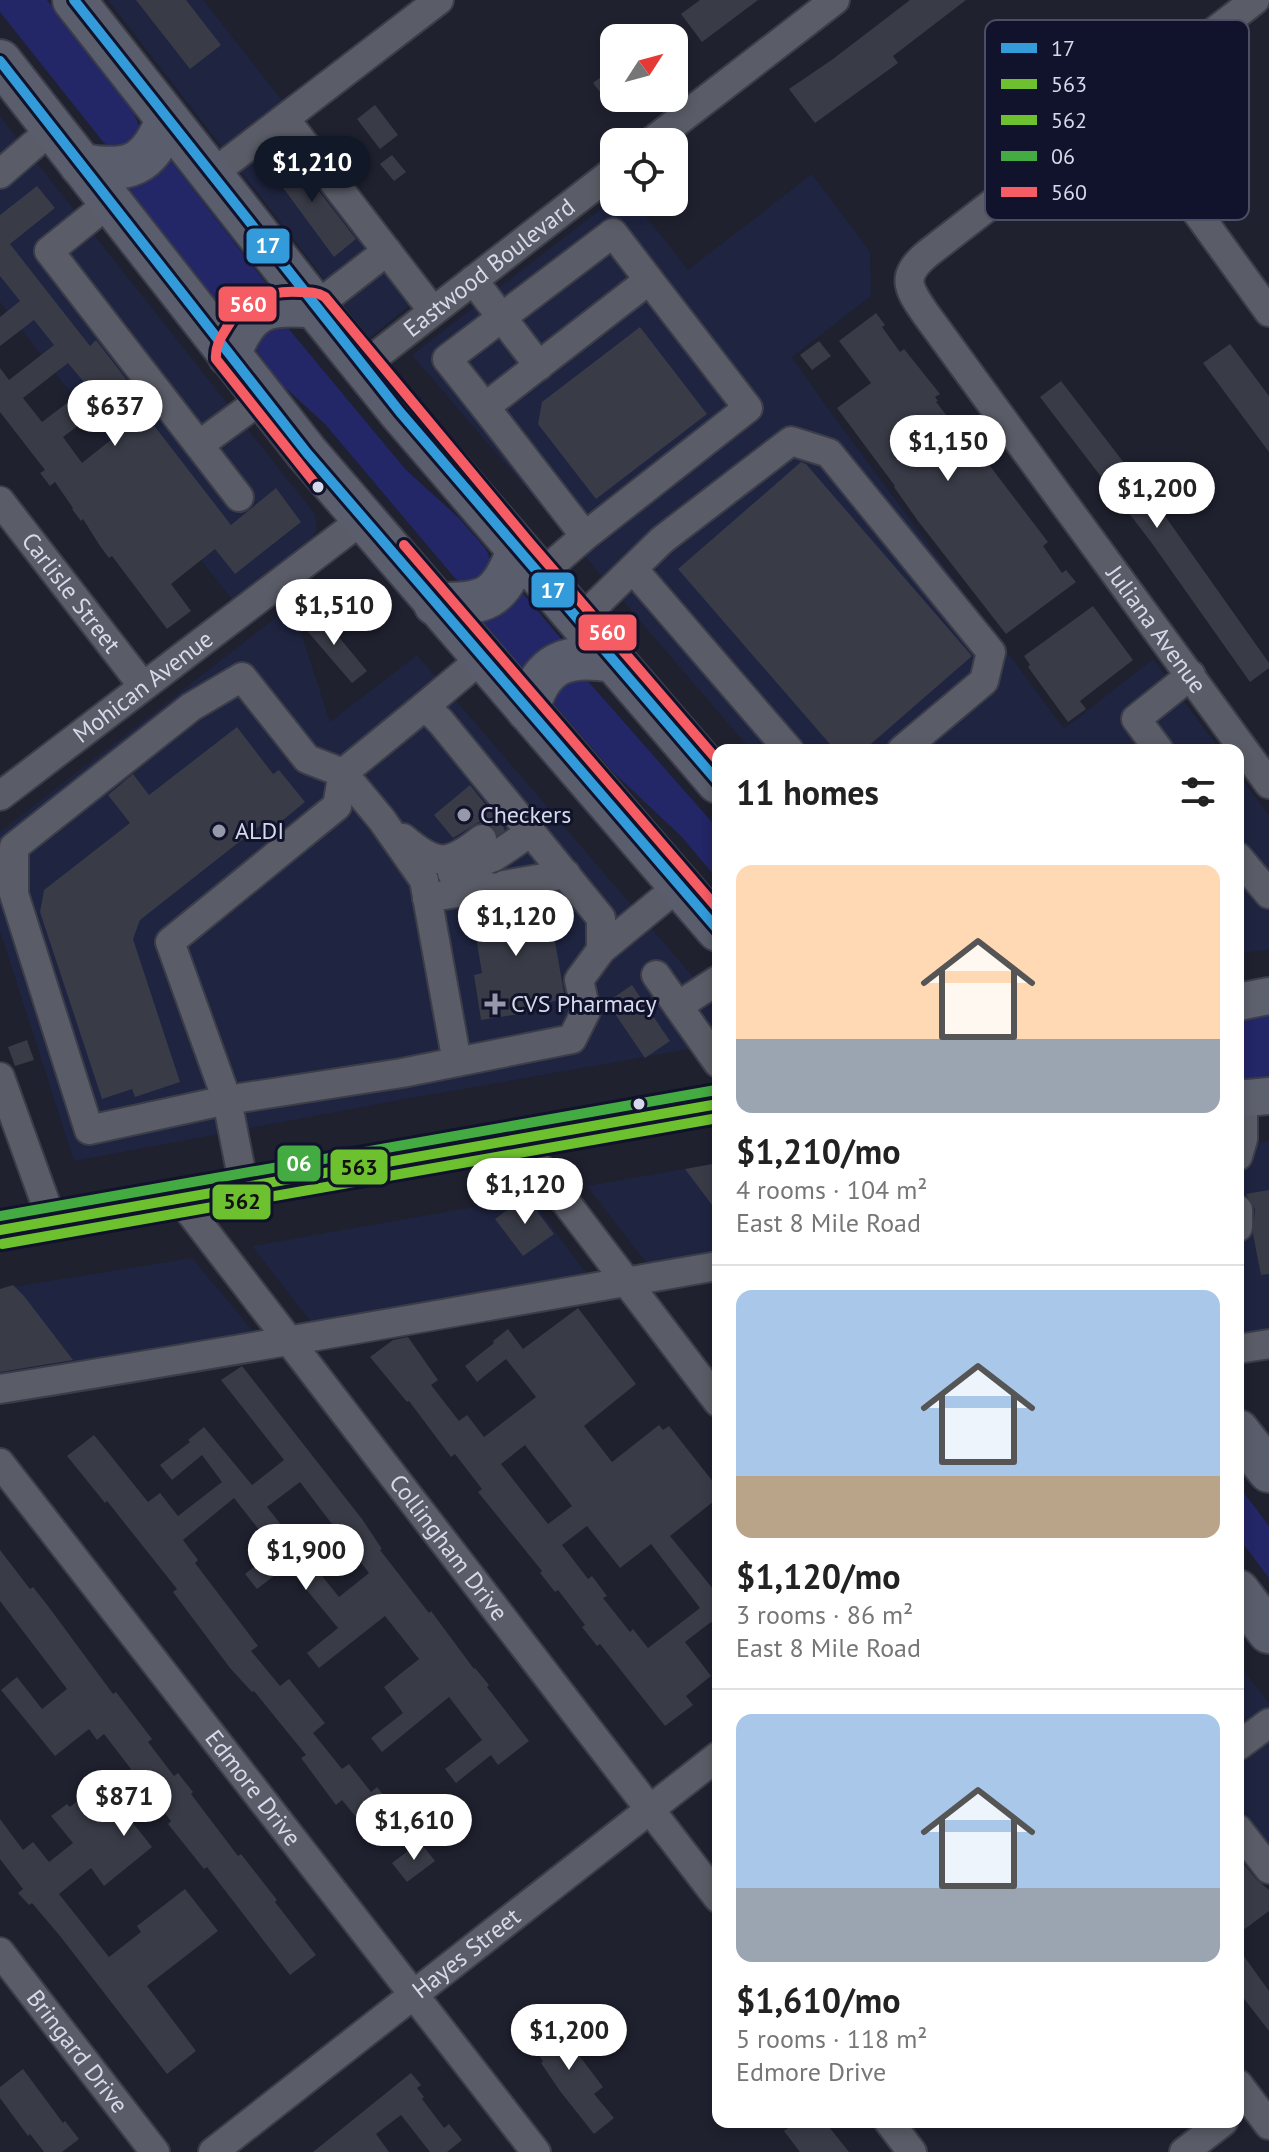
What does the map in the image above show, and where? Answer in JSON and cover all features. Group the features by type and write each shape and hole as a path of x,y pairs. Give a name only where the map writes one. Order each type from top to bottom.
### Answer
{"highway":[{"path":"74,0 363,366 528,564 712,775"},
{"path":"0,61 263,398 435,604 712,923"},
{"path":"81,165 108,170 135,165 152,151 167,120"},
{"path":"229,355 243,324 259,310 287,304 315,307"},
{"path":"435,604 463,604 488,599 528,564"},
{"path":"528,710 538,683 545,672 557,663 589,657 613,661"},
{"path":"1244,1439 1269,1471"},
{"path":"1244,1599 1269,1632"}],"main road":[{"path":"1244,1001 1269,996"},
{"path":"0,1230 712,1105"}],"street":[{"path":"211,175 439,0"},
{"path":"669,128 835,0"},
{"path":"1229,20 1255,0"},
{"path":"285,119 433,311"},
{"path":"0,174 52,129"},
{"name":"Eastwood Boulevard","path":"363,366 600,182"},
{"path":"110,202 49,251 239,497"},
{"name":"Juliana Avenue","path":"985,209 911,270 908,277 914,297 1240,744"},
{"path":"1202,220 1269,312"},
{"path":"528,564 585,536 748,408 613,233 447,359 585,536"},
{"path":"315,307 387,251"},
{"path":"473,280 539,366"},
{"path":"485,407 649,280"},
{"path":"199,445 263,398"},
{"path":"578,622 662,540 791,441 829,453 991,652 984,681 909,744"},
{"name":"Carlisle Street","path":"0,501 143,686"},
{"name":"Mohican Avenue","path":"0,796 363,519"},
{"path":"633,569 784,744"},
{"path":"244,1187 227,1100 170,942 337,806 343,773 482,658"},
{"path":"1155,744 1136,719 1191,675"},
{"path":"457,1062 426,889 382,820 343,773 307,759 242,677 191,707 14,847 14,894 89,1130 227,1100 319,1087 457,1062 572,1039 586,1011 579,980 601,950 680,885"},
{"path":"425,706 441,722 508,827 566,874 601,918 601,950"},
{"name":"Juliana Avenue","path":"1244,749 1269,784"},
{"path":"382,820 425,857 445,860 462,855 508,827"},
{"path":"426,889 494,857 508,827"},
{"path":"1244,869 1269,894"},
{"path":"426,889 497,886 566,874"},
{"path":"656,975 712,1054"},
{"path":"678,1006 712,984"},
{"path":"0,1077 52,1221"},
{"path":"1244,1133 1250,1098"},
{"path":"517,1138 712,1394"},
{"name":"Collingham Drive","path":"180,1199 712,1890"},
{"path":"0,1389 290,1342 712,1267"},
{"path":"1244,1348 1269,1344"},
{"name":"Edmore Drive","path":"0,1463 536,2152"},
{"path":"1244,1742 1269,1723"},
{"name":"Hayes Street","path":"213,2152 712,1761"},
{"path":"1244,1837 1269,1869"},
{"name":"Bringard Drive","path":"0,1952 155,2152"},
{"path":"1249,2095 1269,2125"},
{"path":"894,2128 912,2152"},
{"path":"1184,2152 1215,2128"}],"shaded area":[{"path":"0,0 47,0 132,109 141,130 134,145 113,148 104,143 0,12"},
{"path":"108,0 203,0 430,288 370,338"},
{"path":"0,116 315,514 317,529 313,537 233,601 0,302"},
{"path":"168,157 269,287 226,316 125,183"},
{"path":"812,174 870,252 871,296 792,357 819,396 1064,729 1153,659 1216,744 746,744 412,355 600,210 600,216 646,216 688,270"},
{"path":"283,322 406,470 459,518 486,549 493,566 491,574 462,584 454,577 325,424 280,383 254,347 255,334"},
{"path":"520,590 563,641 523,671 479,620"},
{"path":"292,605 330,722 417,655 712,999 712,1045 74,1161 0,931 0,832"},
{"path":"586,679 712,822 712,873 682,837 613,772 554,704 552,697 559,680"},
{"path":"1244,782 1269,816 1269,949 1244,953"},
{"path":"1269,1013 1269,1078 1244,1080 1244,1017"},
{"path":"1269,1141 1269,1329 1244,1332 1244,1147"},
{"path":"712,1164 712,1257 651,1269 587,1186"},
{"path":"530,1197 592,1281 315,1327 252,1246"},
{"path":"192,1258 262,1342 0,1383 0,1289"},
{"path":"1244,1493 1269,1526 1269,1578 1244,1545"},
{"path":"1244,1671 1269,1704 1269,1856 1244,1824"}],"building":[{"path":"136,0 186,0 221,45 190,69"},
{"path":"700,0 758,0 702,42 681,14"},
{"path":"910,0 966,0 893,56 898,63 815,123 789,89"},
{"path":"600,78 600,92 593,83"},
{"path":"375,105 398,135 380,149 357,119"},
{"path":"288,151 356,239 334,257 267,166"},
{"path":"392,155 406,172 394,181 380,164"},
{"path":"37,186 55,208 10,244 90,346 96,340 140,397 135,401 231,525 276,488 301,522 235,574 215,549 171,584 191,611 167,629 112,556 109,558 55,482 50,486 40,473 45,470 0,412 0,368 9,380 54,345 34,320 0,346 0,317 20,301 0,276 0,215","holes":["68,363 88,387 42,422 23,398","103,407 122,431 82,463 63,437"]},
{"path":"876,313 900,352 904,349 940,394 935,397 936,402 975,451 977,449 1048,542 1043,546 1062,573 1066,570 1076,582 1006,634 918,521 837,408 871,383 839,341"},
{"path":"640,327 707,414 596,499 538,424 542,402"},
{"path":"819,341 831,356 812,370 800,355"},
{"path":"1230,344 1269,396 1269,452 1203,363"},
{"path":"1061,381 1165,516 1269,663 1269,668 1250,682 1151,542 1040,397"},
{"path":"801,462 806,464 972,656 871,744 830,744 678,569"},
{"path":"1093,606 1133,660 1080,701 1086,709 1068,722 1028,667 1030,665 1024,656"},
{"path":"318,612 367,671 352,683 302,625"},
{"path":"237,727 273,774 279,770 305,802 272,829 266,821 140,920 133,939 180,1082 135,1097 132,1089 102,1099 40,912 44,890 130,823 108,795 133,774 149,795"},
{"name":"Checkers","path":"470,785 505,829 498,834 489,824 479,822 453,838 434,815"},
{"name":"CVS Pharmacy","path":"547,895 565,999 532,1005 533,1012 481,1020 474,975 482,973 471,908"},
{"path":"632,985 670,1041 645,1058 607,1002"},
{"path":"27,1040 34,1060 15,1066 8,1047"},
{"path":"712,1164 712,1205 685,1169"},
{"path":"1269,1190 1269,1274 1261,1275 1253,1234 1255,1209 1246,1194"},
{"path":"526,1196 554,1234 523,1256 495,1219"},
{"path":"13,1285 73,1360 0,1372 0,1289"},
{"path":"578,1308 636,1384 584,1426 612,1462 659,1425 663,1430 669,1426 712,1480 712,1503 670,1536 712,1588 712,1623 685,1642 711,1676 686,1696 693,1705 665,1726 600,1644 597,1646 582,1627 585,1625 558,1590 555,1592 540,1573 542,1571 478,1492 482,1489 455,1454 451,1457 409,1401 370,1357 393,1340 408,1337 438,1380 431,1385 459,1421 467,1415 484,1437 536,1397 506,1359 477,1382 465,1366 508,1329 523,1349","holes":["525,1445 572,1506 548,1524 501,1464","587,1526 620,1568 651,1544 700,1608 648,1648 633,1629 630,1632 603,1598 607,1596 592,1576 588,1579 562,1545"]},
{"path":"242,1366 529,1741 498,1765 491,1755 456,1783 445,1769 482,1740 449,1697 382,1752 371,1738 403,1713 384,1687 419,1659 385,1616 319,1668 307,1653 338,1628 287,1566 257,1589 245,1574 275,1550 234,1498 183,1540 198,1560 195,1563 258,1646 251,1651 280,1686 289,1679 325,1723 313,1733 342,1769 349,1764 371,1792 377,1787 392,1806 365,1828 342,1800 336,1805 301,1758 306,1755 254,1691 230,1668 173,1592 177,1589 67,1456 94,1435 148,1502 160,1493 178,1516 222,1482 202,1455 172,1480 160,1465 204,1427 252,1485 284,1460 221,1380","holes":["300,1482 369,1573 339,1597 267,1507"]},
{"path":"0,1550 30,1589 33,1587 48,1606 113,1694 116,1692 152,1739 148,1742 174,1776 178,1773 193,1792 191,1794 238,1856 241,1854 277,1900 275,1902 316,1955 290,1975 207,1867 204,1869 168,1824 171,1821 145,1788 121,1808 152,1847 104,1886 91,1868 59,1894 109,1957 141,1932 137,1926 185,1889 218,1931 147,1986 196,2051 167,2074 60,1936 32,1903 29,1905 18,1893 23,1889 0,1859 0,1819 23,1850 33,1842 49,1862 73,1843 51,1816 67,1804 70,1807 100,1782 105,1789 131,1769 104,1734 97,1740 89,1729 55,1756 1,1690 17,1677 42,1709 67,1689 0,1601"},
{"path":"452,1809 463,1823 447,1836 436,1822"},
{"path":"420,1842 435,1861 407,1882 392,1863"},
{"path":"1244,1864 1269,1890 1269,1911 1244,1930"},
{"path":"1244,1956 1269,1991 1269,2031 1244,1999"},
{"path":"551,2013 565,2031 562,2033 603,2087 594,2094 614,2118 594,2134 560,2091 523,2034"},
{"path":"23,2069 63,2123 65,2121 79,2139 62,2152 44,2152 0,2098 0,2087"},
{"path":"411,2073 421,2085 417,2088 424,2097 422,2099 444,2128 449,2124 462,2140 447,2152 430,2152 401,2115 376,2134 389,2152 313,2152"},
{"path":"788,2128 830,2128 849,2152 800,2152 784,2131"}],"tunnel":[{"path":"482,839 500,825"}],"transit line":[{"name":"17","path":"74,0 400,412 712,775"},
{"name":"17","path":"0,61 307,453 712,923"},
{"name":"560","path":"318,487 216,359 218,343 232,319 248,304 266,295 307,292 325,297 529,542 712,754"},
{"name":"560","path":"404,545 712,902"},
{"name":"06","path":"0,1216 712,1091"},
{"name":"563","path":"0,1230 712,1105"},
{"name":"562","path":"2,1244 712,1119"}],"place":[{"name":"Checkers","path":"464,815"},
{"name":"ALDI","path":"219,831"},
{"name":"CVS Pharmacy","path":"495,1004"}]}
